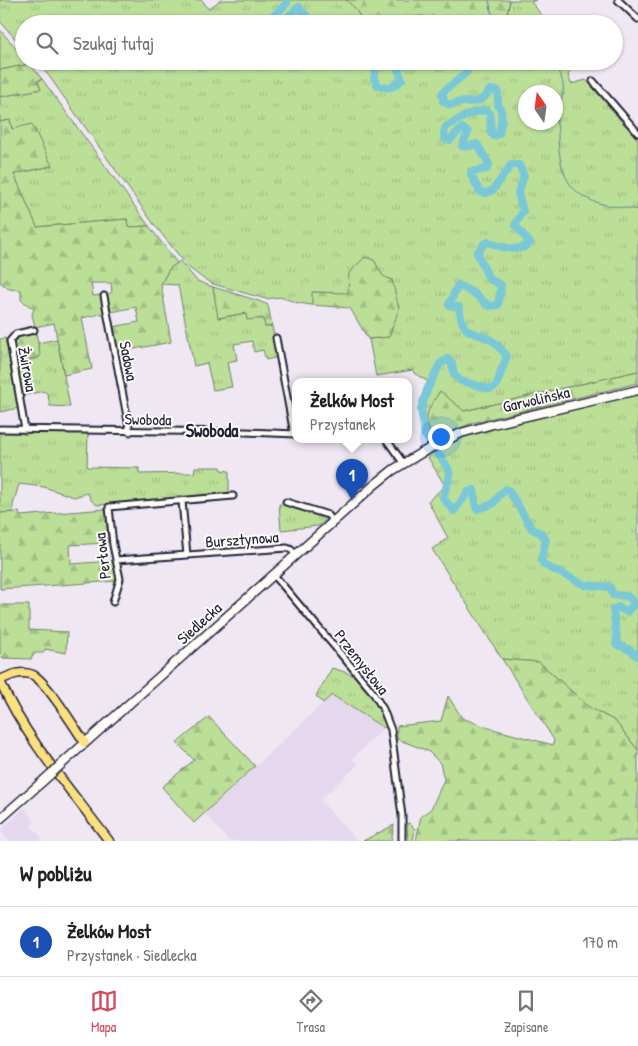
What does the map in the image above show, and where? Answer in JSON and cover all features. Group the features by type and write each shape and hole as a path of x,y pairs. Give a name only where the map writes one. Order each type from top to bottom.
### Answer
{"main road":[{"name":"Garwolińska","path":"421,453 461,433 638,390"},
{"name":"Siedlecka","path":"0,819 373,486 421,453"},
{"path":"85,743 39,679 24,673 9,675 0,681 16,713 35,741 109,841"}],"street":[{"path":"618,0 638,19"},
{"path":"593,81 638,133"},
{"name":"Sadowa","path":"104,296 130,432"},
{"name":"Żwirowa","path":"25,430 10,341 16,334 34,330"},
{"path":"276,338 292,419"},
{"name":"Swoboda","path":"0,429 292,434"},
{"path":"389,443 404,464"},
{"path":"182,502 233,496"},
{"name":"Perłowa","path":"114,602 120,579 109,507 182,502"},
{"name":"Bursztynowa","path":"182,502 187,555"},
{"path":"286,502 328,516 333,521"},
{"name":"Bursztynowa","path":"116,560 287,548 296,554"},
{"name":"Przemysłowa","path":"274,574 372,691 383,709 391,730 402,816 402,841"}],"shaded area":[{"path":"332,695 384,728 352,759 359,764 320,800 357,841 229,841 205,814"},
{"path":"24,808 35,821 30,826 42,838 39,841 10,841 0,831"}],"green space":[{"path":"0,0 202,0 208,9 221,0 358,0 355,8 359,15 15,15 15,38 0,21"},
{"path":"346,0 510,0 507,15 359,15 355,8"},
{"path":"510,0 536,0 531,2 542,15 507,15"},
{"path":"0,30 15,47 15,67 0,70"},
{"path":"15,67 15,70 35,70 42,79 37,81 41,89 0,97 0,70"},
{"path":"43,70 571,70 568,75 571,84 586,80 638,140 638,371 464,411 426,422 433,440 432,442 426,427 424,413 426,399 432,384 414,373 413,370 376,376 369,339 389,337 383,277 374,260 348,294 313,292 312,305 280,297 266,299 213,284 188,267 153,223"},
{"path":"42,79 149,226 128,227 127,219 37,227 14,174 52,166 12,129 10,120 0,122 0,97 41,89 37,81"},
{"path":"10,120 12,129 32,124 52,166 14,174 37,227 127,219 128,227 149,226 177,263 169,269 161,284 171,342 118,352 113,327 139,322 136,307 111,312 107,295 112,292 111,283 91,283 93,296 102,296 105,313 82,318 92,369 64,375 54,323 35,327 32,314 34,309 21,300 21,290 9,289 0,282 0,122"},
{"path":"365,257 374,260 383,276 392,280 399,309 389,337 368,339 350,308 312,305 312,292 348,293 349,273"},
{"path":"180,261 197,281 213,287 219,318 246,313 264,318 265,327 272,326 278,357 266,360 263,350 254,352 252,341 234,344 237,360 227,362 232,387 213,390 207,363 194,366 178,285 161,284 169,269"},
{"path":"213,287 268,305 272,326 265,327 263,318 247,320 246,313 218,318"},
{"path":"36,332 40,355 38,358 17,362 12,339 14,336"},
{"path":"5,338 19,408 0,412 0,339"},
{"path":"57,339 70,407 50,406 48,395 44,391 25,395 23,398 17,362 38,358 40,355 38,343"},
{"path":"638,371 638,383 472,423 433,440 428,425 429,410 440,391 464,411"},
{"path":"638,394 638,750 615,721 589,707 539,662 502,659 432,549 448,538 428,501 445,486 426,454 490,428"},
{"path":"0,432 88,433 87,467 139,468 139,474 194,473 195,467 221,467 221,470 229,471 229,495 97,505 91,500 88,493 74,497 44,487 19,484 13,512 0,513"},
{"path":"279,504 327,519 318,526 281,530"},
{"path":"106,509 108,543 70,545 71,564 113,561 117,581 0,589 0,513 19,512 20,516"},
{"path":"0,605 29,605 29,630 67,632 66,653 45,649 43,653 35,653 31,659 3,658 0,653"},
{"path":"502,659 539,662 589,707 615,721 638,750 638,841 416,841 421,816 431,809 444,780 440,763 428,751 397,739 397,726 441,721 448,696 462,718 489,728 553,745 554,740"},
{"path":"332,668 346,672 363,683 375,700 386,726 384,728 332,695 323,703 316,696"},
{"path":"209,717 255,766 194,823 162,787 194,760 177,743"},
{"path":"409,823 415,829 413,841 408,841 407,824"},
{"path":"394,825 391,841 363,841"}],"waterway":[{"path":"274,15 287,3 287,0"},
{"path":"489,0 492,15"},
{"path":"290,15 299,7 306,15"},
{"path":"376,70 374,78 378,86 385,87 394,86 402,79 398,70"},
{"path":"467,70 443,92 443,101 450,105 476,101 481,100 490,90 498,91 498,105 501,110 502,119 499,134 494,136 491,133 490,114 487,110 473,113 445,128 445,139 450,140 462,128 468,132 462,146 467,147 477,144 489,164 487,169 471,172 480,192 486,193 493,190 511,165 519,165 524,176 518,193 523,211 515,225 530,243 516,249 505,248 489,242 484,244 477,253 489,279 501,285 498,305 489,306 475,294 458,285 449,305 459,307 463,324 468,331 493,341 507,356 496,386 490,389 461,381 454,375 452,364 448,359 440,364 427,390 421,409 425,435 448,468 450,475 443,498 454,511 468,492 474,490 477,509 493,504 501,493 506,489 509,491 532,529 541,533 546,540 541,560 544,565 585,585 610,587 613,595 627,596 633,601 633,605 627,612 618,607 613,609 616,644 638,656"},
{"path":"557,70 563,84 563,94 557,115 559,153 567,179 578,193 592,201 638,210"}],"place":[{"name":"Żelków Most","path":"352,500"}],"district":[{"name":"Swoboda","path":"212,430"}]}
